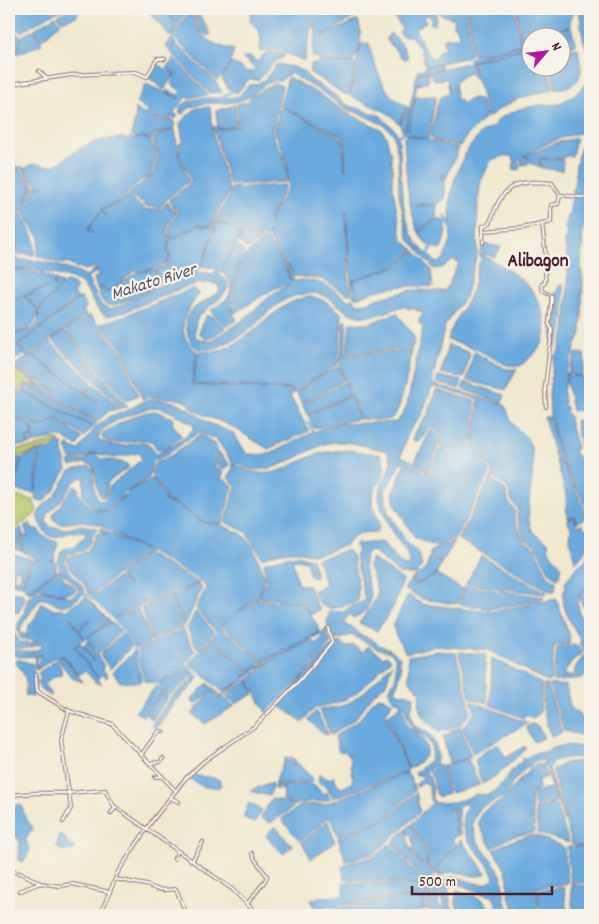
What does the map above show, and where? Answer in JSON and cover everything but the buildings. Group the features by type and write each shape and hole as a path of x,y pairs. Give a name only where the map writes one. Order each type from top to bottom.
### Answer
{"street":[{"path":"9,87 18,83 46,78 136,72 147,77 158,59 164,59"},
{"path":"39,71 46,78"},
{"path":"482,231 522,228 551,222 551,205 558,204 560,195 552,183 530,181 511,186 498,201 490,223 484,226 482,231 483,243"},
{"path":"560,195 590,198"},
{"path":"542,224 546,257 546,275 542,288 543,292 552,296 549,324 552,330 545,388 546,407"},
{"path":"100,915 115,879 152,821 203,762 255,726 300,680 331,644 328,628"},
{"path":"36,675 37,690 40,693 69,711 112,724 176,791"},
{"path":"63,822 70,809 61,740 69,711"},
{"path":"141,755 157,733 159,731 163,732"},
{"path":"149,763 160,762 163,758"},
{"path":"155,777 162,776"},
{"path":"9,795 105,790 116,807 232,889 258,915"},
{"path":"171,798 179,802"},
{"path":"111,813 116,807"},
{"path":"192,861 204,842"},
{"path":"174,858 178,851"},
{"path":"247,904 267,876 252,853"},
{"path":"9,871 23,874 40,883 60,886 72,884 110,892"},
{"path":"115,879 146,885 156,889 176,889 187,915"},
{"path":"20,891 40,883"}],"green space":[{"path":"9,364 11,368 37,383 31,385 25,383 22,389 19,388 17,391 9,393"},
{"path":"56,440 60,441 22,456 16,452 9,451 9,449 31,448"},
{"path":"9,495 33,500 37,511 9,533"}],"water":[{"path":"9,9 66,9 54,13 21,32 9,24"},
{"path":"71,9 83,9 78,12 77,16 62,21 58,15"},
{"path":"166,9 174,22 167,9 187,9 170,37 148,10"},
{"path":"189,9 196,9 211,34 207,36 202,31"},
{"path":"251,9 359,9 358,15 321,36 358,20 360,36 358,54 352,62 319,62 318,57 312,57 316,28 311,27 305,60 276,51 260,52 261,39 259,30 250,21"},
{"path":"385,9 466,9 471,54 467,57 425,67 419,46 410,36 402,36 399,31 403,30 395,18","holes":["437,11 442,15 455,19 453,26 456,27 460,38 458,41 456,36 451,39 449,37 443,39 444,49 440,50 435,58 432,58 424,48 415,29 426,22 425,17 427,15 432,20 429,23 435,25"]},
{"path":"468,9 515,9 521,45 473,55"},
{"path":"517,9 575,9 570,21 571,26 564,28 522,28 522,44"},
{"path":"579,9 590,9 590,57 583,39"},
{"path":"190,13 206,38 217,45 234,50 226,71 216,80 172,36 187,14"},
{"path":"56,16 61,23 41,40 34,29"},
{"path":"33,30 42,44 17,54 22,36"},
{"path":"14,32 21,36 14,58 9,58 9,50"},
{"path":"390,33 402,44 408,57 405,59 386,39"},
{"path":"572,35 573,35 576,45 572,46"},
{"path":"172,38 175,42 172,48 175,43 216,82 222,92 209,93 166,47"},
{"path":"369,43 374,62 387,90 406,106 399,124 386,112 350,96 361,44"},
{"path":"522,45 522,49 469,62 469,58"},
{"path":"578,48 581,66 580,76 573,84 567,87 555,88 553,78 572,78 572,49"},
{"path":"522,49 522,78 550,78 553,89 518,99 488,118 472,62"},
{"path":"268,52 285,55 272,64 258,80 247,81 236,93 228,88 222,78 231,63 240,66 246,72 254,71 255,68 243,58 251,56 256,62 262,59 261,57"},
{"path":"174,58 208,95 185,98 174,112 178,116 175,119 172,117 159,120 136,103 146,84 180,99 166,92 167,90 178,95 181,91 171,84 175,73 167,68"},
{"path":"471,62 475,79 469,73 455,82 456,100 460,99 460,104 473,98 480,99 486,117 466,137 460,146 434,140 431,138 431,133 439,99 449,92 447,78 433,79 430,72"},
{"path":"355,63 349,95 344,94 309,72 311,64"},
{"path":"157,64 174,74 164,90 149,78"},
{"path":"277,64 294,67 304,72 311,80 335,95 345,104 381,116 395,130 398,136 402,195 411,233 420,247 437,263 443,260 451,242 450,201 454,181 465,153 481,133 492,127 500,118 519,109 559,104 576,94 590,79 590,182 582,244 582,324 574,354 566,370 563,391 564,405 570,417 569,420 577,448 574,449 575,453 590,482 590,514 564,465 555,438 561,462 557,464 544,417 549,417 550,415 549,393 554,356 559,351 565,331 568,289 567,254 564,240 567,235 565,227 575,180 576,164 583,139 580,133 558,139 529,153 523,157 527,156 528,164 521,165 521,159 518,160 520,169 514,170 513,164 515,162 512,156 491,160 481,181 478,203 477,254 465,297 445,325 432,382 436,385 505,405 513,424 529,441 533,454 533,465 528,511 529,521 533,532 548,542 549,551 562,567 558,579 550,573 536,546 524,538 517,517 518,509 512,501 507,487 495,478 489,466 491,461 484,455 482,448 474,445 478,399 435,387 431,389 422,414 408,433 401,456 429,469 429,472 400,462 385,490 387,510 405,540 419,554 422,566 416,574 400,574 374,552 368,551 365,569 370,596 369,605 364,612 353,618 350,614 344,621 347,626 354,628 359,634 390,649 400,657 401,672 395,689 397,693 409,694 414,697 410,712 413,723 429,734 436,747 436,763 427,771 426,775 429,776 433,787 432,797 434,802 450,802 476,794 484,795 491,793 523,761 522,758 525,759 537,752 548,751 551,747 565,745 583,747 590,745 590,758 560,759 551,765 549,770 565,819 552,770 565,763 590,760 590,846 572,844 543,760 532,762 532,765 525,769 511,784 503,797 479,808 472,824 478,842 500,873 506,904 513,914 537,915 501,915 493,896 482,894 455,882 448,889 453,915 446,915 440,895 437,895 443,915 429,915 428,912 432,910 430,890 436,891 440,889 449,878 460,878 484,884 494,878 485,861 466,836 463,828 463,818 467,807 464,803 458,808 461,835 458,836 456,808 447,808 450,810 454,809 456,837 452,840 456,844 435,870 428,867 427,851 412,823 430,805 433,805 430,800 429,788 426,784 424,782 418,787 415,785 423,778 421,775 416,776 415,773 430,761 432,750 429,742 411,725 405,708 401,707 399,701 394,701 390,694 390,687 396,678 395,657 390,652 376,648 351,635 340,639 337,636 337,640 333,640 327,622 330,611 344,612 365,600 355,556 358,549 354,546 356,544 382,542 402,565 410,566 407,553 390,527 379,500 380,489 391,463 387,451 350,443 335,442 318,447 284,464 260,470 238,463 233,464 217,440 199,432 165,456 153,461 148,478 125,493 124,497 118,499 107,511 94,507 83,496 84,478 81,477 73,483 45,520 50,527 67,529 81,525 97,528 91,539 92,541 83,551 67,554 65,561 69,570 85,592 68,605 59,605 46,599 40,599 23,623 20,632 28,637 26,635 29,625 33,622 42,603 54,610 63,608 65,611 86,597 110,621 85,639 79,630 91,619 78,629 70,617 84,639 74,647 102,684 96,683 85,671 79,675 63,655 57,659 55,657 37,670 41,653 37,658 36,670 34,666 36,656 21,657 9,654 9,649 34,651 42,647 42,644 25,648 9,646 13,638 12,632 14,632 20,643 27,642 30,645 38,641 21,639 17,629 28,598 36,591 43,590 71,597 78,592 78,587 61,572 58,563 62,550 75,546 86,535 85,532 51,537 42,527 37,516 43,506 54,497 70,471 89,466 93,470 97,497 99,501 104,501 111,485 142,459 139,453 114,458 94,453 80,459 71,459 66,447 69,444 71,448 79,450 96,427 110,416 126,411 151,399 181,404 209,423 233,433 247,454 271,454 320,429 340,424 396,422 407,405 423,327 419,323 419,319 423,313 403,306 376,315 359,316 351,314 322,295 314,293 302,294 288,298 278,304 240,336 217,347 203,350 192,344 186,326 187,318 190,312 220,291 218,285 208,283 195,284 132,309 106,316 97,308 80,283 66,277 44,272 23,269 9,271 9,262 12,261 12,253 9,256 9,222 14,223 9,220 9,169 13,172 19,170 23,172 31,187 25,202 32,186 24,170 20,168 13,171 9,167 9,156 18,168 20,166 25,168 34,185 20,217 22,215 32,234 35,243 34,255 17,254 16,223 17,260 52,264 85,276 94,269 97,272 87,277 101,305 109,309 121,306 151,289 194,273 193,269 160,282 155,269 166,266 170,257 168,248 170,239 198,225 212,226 216,229 213,224 214,222 236,229 237,235 239,229 215,221 229,197 231,188 285,185 269,219 270,225 270,219 288,188 288,169 283,150 275,132 280,106 343,139 345,171 345,138 280,105 288,77 321,95 345,112 381,129 386,136 390,151 393,171 392,184 402,239 414,250 394,266 351,281 346,210 349,295 321,279 294,276 289,265 285,266 269,238 270,232 268,238 241,230 239,241 223,265 237,245 245,253 238,261 230,307 237,320 226,327 210,311 225,300 231,290 230,282 226,276 219,272 218,275 226,280 228,285 226,291 222,297 198,317 195,326 195,336 200,340 210,341 242,321 275,292 290,284 276,288 234,313 232,308 239,262 262,240 267,239 286,270 291,283 286,267 289,267 294,281 309,280 323,284 350,301 354,299 357,304 368,303 412,290 444,291 459,263 453,260 442,268 434,269 408,238 399,195 398,156 393,133 384,125 346,109 327,95 290,73 280,81 270,82 242,100 203,104 189,109 183,114 180,113 180,107 193,100 239,96 249,85 263,81","holes":["216,229 212,237 203,266 217,269 214,274 199,272 195,263 198,268 202,268 211,237","156,407 193,424 194,428 183,439 158,454 155,453 150,445 143,442 123,446 111,445 99,440 98,437 107,426 141,411","550,418 552,418 555,438"]},
{"path":"441,64 442,68 419,73 429,72 428,82 417,83 422,83 417,85 408,130 416,97 436,96 428,140 459,148 448,174 441,175 442,180 443,175 448,175 445,180 445,199 436,205 410,204 404,138 406,135 426,139 404,133 400,124 407,107 409,108 405,130 418,70"},
{"path":"274,83 282,86 272,133 283,156 287,171 286,182 230,185 213,127 216,126 217,130 238,126 237,104 247,102 252,96"},
{"path":"235,105 236,125 218,129 216,111"},
{"path":"210,107 213,135 229,190 227,197 211,225 198,224 191,230 185,230 180,235 170,238 169,228 179,213 177,208 173,208 169,200 192,182 180,157 179,144 183,142 180,123 196,108"},
{"path":"135,108 145,115 147,113 151,116 150,118 152,117 158,122 172,119 175,124 174,128 155,134 151,140 131,135 136,116"},
{"path":"175,129 179,158 189,181 166,200 161,207 145,207 129,194 144,181 152,177 159,154 153,140 157,135"},
{"path":"130,137 136,139 141,137 151,141 157,153 150,177 141,180 118,202 103,208 87,231 93,233 88,230 101,212 107,216 102,211 103,209 119,203 128,195 145,210 162,209 167,202 172,210 176,210 177,213 167,227 169,257 165,264 144,271 135,271 107,292 103,286 97,289 94,278 99,275 95,267 84,270 66,263 62,264 37,256 40,238 24,215 35,186 38,188 45,185 38,187 26,168 33,164 50,166 60,163 77,150 93,143 118,138 129,140"},
{"path":"576,138 572,156 540,158 540,167 530,163 528,155 558,142"},
{"path":"541,159 563,159 562,171 541,168"},
{"path":"410,205 437,206 436,218 419,231 417,230"},
{"path":"438,218 446,222 442,248 439,250 434,247 431,248 420,236 419,232"},
{"path":"241,232 262,238 248,249 240,243"},
{"path":"484,244 501,247 494,257 483,255 513,273 529,287 540,305 544,317 544,340 536,352 520,366 507,365 478,350 448,340 471,293 478,265 483,256 480,258 479,255"},
{"path":"415,251 431,270 433,287 394,287 356,298 355,294 354,297 350,292 351,281 353,281 355,290 354,280 395,267"},
{"name":"Makato River","path":"154,269 158,283 116,305 105,304 102,301 98,290 103,287 106,293 136,273"},
{"path":"19,270 43,274 56,280 53,285 56,288 54,285 57,281 62,283 59,288 66,282 71,284 77,289 73,292 78,298 18,345 12,334 26,332 33,328 38,322 39,310 58,289 38,310 25,296 47,287 9,300 9,273"},
{"path":"563,283 562,328 557,344 553,348 553,303 558,288"},
{"path":"194,288 199,294 189,309 183,331 185,338 197,351 192,385 292,390 294,393 290,396 309,431 268,449 230,426 194,410 184,401 149,396 143,400 121,348 100,324"},
{"path":"24,296 38,311 35,322 25,331 9,333 9,301"},
{"path":"81,297 86,308 83,310 86,315 26,357 19,345"},
{"path":"307,297 322,300 342,314 338,364 295,393 292,389 193,384 198,352 218,351 242,340 283,307"},
{"path":"397,313 415,338 412,348 347,354 350,323 367,324"},
{"path":"90,315 120,350 138,395 126,401 66,330"},
{"path":"207,315 213,316 225,328 206,339 199,334 201,325"},
{"path":"344,320 347,321 345,356 412,350 402,397 399,407 392,418 381,420 360,419 340,366"},
{"path":"65,331 128,407 123,408 52,340"},
{"path":"50,342 93,383 85,392 32,355"},
{"path":"16,343 24,355 9,363 9,347"},
{"path":"448,345 470,353 464,378 441,373"},
{"path":"474,352 506,369 517,369 506,390 467,380"},
{"path":"576,353 584,354 585,362 582,377 583,410 572,411 566,379 567,373"},
{"path":"31,355 98,403 85,393 94,384 121,408 109,411 98,421 33,386 39,383 57,391 12,367"},
{"path":"339,366 344,380 301,403 297,393 312,381"},
{"path":"438,376 462,381 459,389 436,382"},
{"path":"345,382 349,395 307,414 302,404"},
{"path":"465,382 505,395 502,403 462,389"},
{"path":"26,384 97,422 94,427 23,391"},
{"path":"19,390 93,427 84,437 57,418 41,426 9,416 9,395 16,396"},
{"path":"436,390 475,401 473,443 466,438 451,449 440,446 438,432 432,427 429,428 420,441 413,441 414,433 429,413"},
{"path":"350,396 359,419 314,428 308,415"},
{"path":"156,411 175,419 172,423 182,437 160,451 149,440 114,443 101,437 103,433 128,419"},
{"path":"9,417 31,425 33,436 26,437 28,444 27,438 33,437 34,442 32,425 44,426 56,419 82,438 77,446 62,437 57,437 28,445 9,446"},
{"path":"584,419 588,445 580,446 575,421"},
{"path":"431,430 436,433 438,447 430,468 415,461"},
{"path":"200,435 215,445 230,465 224,471 218,467 221,462 211,454 219,462 215,467 223,473 221,480 223,481 224,479 233,486 222,524 204,522 177,504 165,500 165,495 151,474 155,463 169,457"},
{"path":"466,440 480,449 483,456 489,462 487,467 490,473 455,539 436,547 415,538 395,505 393,494 404,465 430,474 440,449 451,451"},
{"path":"58,443 63,444 67,470 55,490 45,501 36,500 41,451 50,449"},
{"path":"349,450 381,455 384,463 383,475 373,493 372,500 379,526 376,533 367,532 358,535 345,546 318,554 289,551 262,558 246,532 225,522 236,486 228,478 233,468 232,465 260,473 269,473 287,468 318,454"},
{"path":"39,451 35,492 13,490 22,458"},
{"path":"9,452 21,458 11,494 9,493"},
{"path":"96,454 101,459 109,460 109,462 110,460 126,463 129,467 107,483 108,487 102,498 99,494 92,465 85,463 72,466 69,462 82,461"},
{"path":"562,463 588,516 577,523 575,516 567,518 566,495 558,465"},
{"path":"492,476 494,481 505,489 509,503 515,510 514,518 523,540 535,548 548,576 556,581 555,591 549,591 458,539"},
{"path":"152,478 164,496 164,501 177,505 204,523 216,523 242,534 252,545 265,577 258,598 234,614 258,599 263,602 301,602 318,626 317,630 319,629 320,632 288,649 327,629 328,632 272,660 223,695 234,706 205,724 192,714 211,691 220,699 222,697 219,697 239,682 223,692 189,663 210,639 248,670 243,674 245,677 244,675 249,671 252,673 250,671 257,666 259,668 266,663 265,660 285,650 262,660 222,626 225,621 220,627 261,661 265,662 259,667 257,665 250,670 211,638 218,630 216,631 196,608 206,588 204,583 150,552 127,566 92,595 88,593 84,583 68,563 67,558 85,552 97,533 108,535 100,531 100,528 146,550 98,524 83,521 60,524 54,520 53,515 75,485 79,488 78,493 87,504 94,509 108,512 119,500 125,498 129,491"},
{"path":"574,517 577,526 582,524 585,529 590,528 587,547 575,562 570,540 571,528 568,522 568,519"},
{"path":"30,523 33,530 38,529 46,538 58,542 54,560 56,562 56,571 27,591 23,585 9,584 9,570 14,571 14,578 19,579 20,570 9,568 9,553 31,559 25,576 22,576 25,577 23,584 33,559 40,561 23,552 22,538 28,537 24,526"},
{"path":"21,527 24,536 20,538 22,552 9,549 9,535"},
{"path":"455,541 443,561 429,555 431,551"},
{"path":"590,549 590,583 580,592 577,604 579,614 590,630 590,653 579,644 581,640 567,614 563,600 565,583 570,575 573,574 572,572 586,559"},
{"path":"347,550 352,555 358,585 358,601 337,608 326,608 321,605 313,591 324,585 317,559"},
{"path":"149,555 199,583 146,604 140,598 145,604 113,617 92,597 118,577 129,587 119,575 128,567"},
{"path":"296,555 312,559 316,577 310,576 306,561 292,559 298,584 309,586 316,604 320,607 319,610 311,615 302,601 293,602 273,598 263,600 260,598 262,588 267,580 265,562"},
{"path":"481,556 547,593 466,584"},
{"path":"429,557 442,562 436,574 417,584 413,577 425,570"},
{"path":"371,559 403,580 394,606 377,631 359,623 377,596 368,565"},
{"path":"59,570 65,580 76,588 75,591 62,594 39,588 29,593 28,591"},
{"path":"437,574 462,589 457,604 422,599 404,589 412,578 416,585"},
{"path":"199,584 202,588 184,627 172,596"},
{"path":"590,585 590,605 583,607 580,593"},
{"path":"465,586 544,597 542,600 490,609 459,604"},
{"path":"9,593 22,593 25,600 18,613 9,610"},
{"path":"408,595 422,604 490,612 556,599 570,636 569,644 554,646 551,680 548,682 488,650 435,646 406,653 396,636 393,626"},
{"path":"171,596 182,627 136,648 114,618 138,609 152,640 141,608"},
{"path":"196,611 214,632 198,650 187,628"},
{"path":"111,622 121,631 99,654 87,638"},
{"path":"183,629 195,652 173,675 158,683 146,682 138,649"},
{"path":"123,633 131,647 110,669 100,655"},
{"path":"326,635 330,639 330,644 300,679 266,713 248,680 272,661 312,640 315,644"},
{"path":"88,641 104,666 102,668 108,676 106,678 103,675 98,678 75,647 80,643 81,647 83,646 94,662 84,645"},
{"path":"339,642 347,647 353,645 363,652 368,646 383,657 386,655 391,659 357,693 339,702 315,708 303,722 278,705 332,645"},
{"path":"573,645 581,648 577,657 566,670 563,682 553,681 557,648"},
{"path":"134,651 141,682 120,682 113,672"},
{"path":"438,651 456,653 471,712 460,725 439,732 420,712 419,700 421,693 409,680 408,656"},
{"path":"459,652 485,654 487,703 470,698"},
{"path":"586,653 590,657 590,671 584,677 565,681 565,676 575,675 575,668"},
{"path":"63,656 83,682 72,678 58,660"},
{"path":"492,658 542,684 540,712 534,718 526,715 524,718 490,705"},
{"path":"17,659 33,664 36,686 33,697 25,695 25,678 16,664"},
{"path":"56,660 60,667 61,675 55,676 45,683 45,686 52,695 50,696 39,687 38,682 41,678 38,673"},
{"path":"187,664 191,668 164,689 159,684 174,676"},
{"path":"392,664 386,684 374,694 355,719 331,735 319,709 334,708 347,704 368,688"},
{"path":"192,669 196,673 170,695 165,691 189,672 191,674 189,671"},
{"path":"197,675 199,677 195,681 196,683 177,700 159,725 156,728 151,725 172,697 192,679 195,680 193,678"},
{"path":"590,676 590,698 587,678"},
{"path":"247,680 254,694 235,704 226,695"},
{"path":"208,683 220,694 219,696 211,690 195,705 191,700 206,684 210,688"},
{"path":"544,684 548,685 562,732 552,737 546,724 548,724 543,710"},
{"path":"550,684 566,686 570,706 574,711 577,711 582,720 588,720 590,712 590,727 584,726 587,737 564,731"},
{"path":"157,685 163,691 143,716 135,712"},
{"path":"164,691 169,696 167,698 162,695 167,699 152,720 146,715"},
{"path":"379,697 392,703 386,718 408,769 407,772 333,798 327,787 318,782 319,774 328,779 334,777 342,788 350,784 353,779 350,756 344,751 339,752 335,736 359,720 374,700"},
{"path":"471,701 528,723 473,754 463,727 475,712"},
{"path":"400,707 407,725 422,738 426,749 424,757 409,769 387,716"},
{"path":"316,711 327,735 321,732 308,719"},
{"path":"532,724 538,726 544,738 534,742 526,727"},
{"path":"461,727 471,757 449,763 443,736"},
{"path":"498,744 506,758 524,746 526,749 482,784 475,760 482,753"},
{"path":"291,756 314,780 312,782 274,784 286,757 295,767 290,758"},
{"path":"468,759 480,785 451,793 443,766"},
{"path":"436,764 441,766 448,794 438,797 429,772"},
{"path":"544,764 543,769 547,777 538,780 539,788 530,791 535,832 511,837 492,848 478,823 482,812 501,801 535,765"},
{"path":"407,773 415,790 384,819 338,836 330,817 300,841 281,819 302,805 325,804"},
{"path":"191,775 217,779 220,780 222,785 220,787 204,787 187,778"},
{"path":"269,783 272,784 272,789 269,796 250,791"},
{"path":"308,784 316,786 322,794 327,792 330,799 294,806 283,799 284,785"},
{"path":"275,785 283,785 283,790 274,789"},
{"path":"551,788 556,803 535,806 532,792"},
{"path":"416,792 420,812 374,854 346,861 338,838 385,820"},
{"path":"271,799 286,802 293,808 270,823 261,818"},
{"path":"249,803 262,810 254,823 243,817"},
{"path":"17,804 22,807 25,817 33,828 33,831 30,832 26,840 30,851 23,862 19,860 20,842 12,831 12,820 9,820 9,809 11,810"},
{"path":"556,805 569,843 538,833 535,808"},
{"path":"328,821 335,842 311,859 302,842"},
{"path":"411,824 425,851 427,866 419,862 411,849 414,847 411,835 408,834 406,829"},
{"path":"275,826 293,846 283,854 266,836"},
{"path":"405,829 410,849 416,860 424,866 444,875 439,880 439,874 432,876 430,884 432,888 422,889 426,883 392,843"},
{"path":"58,835 63,835 67,843 76,848 65,851 57,848"},
{"path":"530,835 564,847 568,883 537,888 538,903 536,910 514,908 508,894 508,879 505,869 493,850 511,841"},
{"path":"461,840 486,874 476,876 450,872 445,874 436,870"},
{"path":"390,844 425,884 344,879 342,867 376,856"},
{"path":"567,847 590,848 590,882 571,884"},
{"path":"343,882 420,885 422,889 418,895 316,910 311,900 319,897 343,896"},
{"path":"590,885 590,915 573,915 572,886"},
{"path":"564,887 567,915 544,915 539,911 539,890"},
{"path":"429,889 429,892 425,893 429,893 430,909 422,911 425,895 421,911 403,915 330,915 328,910 418,896 422,890"},
{"path":"457,890 470,896 474,895 484,901 495,915 459,915 455,900"}],"waterway":[{"path":"219,100 235,89"},
{"path":"398,136 405,132"},
{"path":"445,215 453,232"},
{"path":"424,264 432,246"},
{"path":"308,422 315,435"},
{"path":"82,593 89,596 104,609 126,634 136,653 143,680"},
{"path":"579,657 590,642"},
{"path":"159,690 161,688 164,690 191,669"}],"district":[{"name":"Alibagon","path":"538,262"}]}
